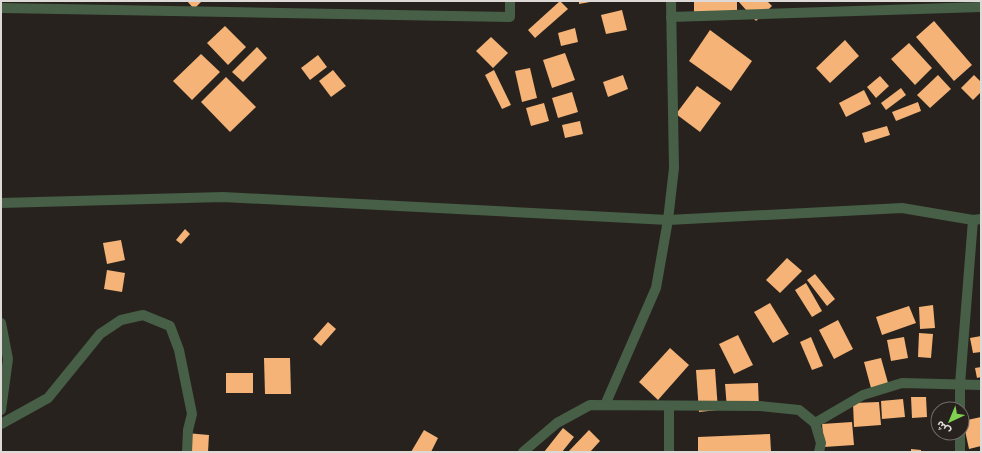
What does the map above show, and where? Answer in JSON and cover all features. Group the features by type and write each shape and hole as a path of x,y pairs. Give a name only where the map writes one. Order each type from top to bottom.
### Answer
{"street":[{"path":"1,8 128,6 510,17 510,1"},
{"path":"605,405 656,288 668,220 674,168 671,1"},
{"path":"671,17 981,8"},
{"path":"1,203 223,197 668,220 902,208 977,220 960,384 960,401"},
{"path":"1,424 48,398 100,334 121,320 143,315 170,326 179,350 192,414 188,430 187,452"},
{"path":"1,323 8,359 1,410"},
{"path":"815,424 863,396 902,383 981,385"},
{"path":"524,452 557,422 590,405 760,406 799,410 815,424 821,443 820,452"},
{"path":"669,406 669,452"},
{"path":"960,441 960,452"}],"building":[{"path":"187,1 202,1 194,9"},
{"path":"560,1 568,9 535,38 528,30"},
{"path":"579,1 590,1 590,2 579,4"},
{"path":"694,1 737,1 737,11 694,12"},
{"path":"738,1 767,1 772,6 756,21"},
{"path":"622,10 627,30 606,34 601,15"},
{"path":"934,21 972,65 954,81 916,37"},
{"path":"225,26 246,47 228,65 207,43"},
{"path":"575,28 578,42 561,46 558,33"},
{"path":"710,30 752,61 731,91 689,61"},
{"path":"491,37 508,53 493,68 476,51"},
{"path":"845,40 859,56 830,83 816,68"},
{"path":"909,43 932,68 915,85 891,59"},
{"path":"257,47 267,58 243,82 232,72"},
{"path":"565,53 575,80 552,88 543,60"},
{"path":"201,54 220,72 192,100 173,81"},
{"path":"318,55 327,67 310,80 301,68"},
{"path":"530,68 537,98 522,102 515,71"},
{"path":"333,70 346,86 331,97 319,81"},
{"path":"494,70 511,105 502,109 485,75"},
{"path":"623,75 628,89 608,97 603,82"},
{"path":"938,75 951,89 930,108 917,95"},
{"path":"974,75 981,82 981,92 973,100 961,88"},
{"path":"880,76 889,86 876,98 867,87"},
{"path":"226,77 256,107 230,132 201,102"},
{"path":"697,86 721,103 700,132 676,114"},
{"path":"901,88 906,95 886,110 881,103"},
{"path":"864,90 871,104 846,117 839,103"},
{"path":"572,92 578,112 558,118 552,98"},
{"path":"918,102 921,111 896,121 892,112"},
{"path":"544,103 549,121 531,126 526,108"},
{"path":"580,121 583,134 565,138 562,125"},
{"path":"887,126 890,135 865,143 862,133"},
{"path":"185,229 190,234 181,244 176,240"},
{"path":"121,240 125,260 107,264 103,243"},
{"path":"787,258 802,271 780,293 766,280"},
{"path":"107,270 125,273 122,292 104,289"},
{"path":"815,274 835,299 827,306 807,280"},
{"path":"806,283 822,311 812,317 795,290"},
{"path":"770,303 789,334 773,343 754,312"},
{"path":"933,305 935,328 920,329 919,307"},
{"path":"909,306 916,323 882,335 876,317"},
{"path":"838,320 853,349 834,359 819,330"},
{"path":"328,322 336,329 321,346 313,339"},
{"path":"919,333 933,334 931,358 918,357"},
{"path":"738,335 753,365 734,374 719,344"},
{"path":"981,336 981,352 973,353 970,338"},
{"path":"811,337 823,366 812,370 800,342"},
{"path":"904,337 908,358 891,361 887,340"},
{"path":"670,348 689,365 658,400 639,382"},
{"path":"264,358 290,358 291,394 265,394"},
{"path":"881,358 888,383 871,388 864,362"},
{"path":"981,367 981,377 977,378 975,368"},
{"path":"715,369 718,410 699,412 696,370"},
{"path":"226,373 253,373 253,393 226,393"},
{"path":"758,383 759,408 727,409 725,384"},
{"path":"911,397 926,397 927,417 912,418"},
{"path":"903,399 905,417 882,419 881,401"},
{"path":"879,402 881,425 854,427 853,403"},
{"path":"981,417 981,446 969,449 967,441 970,441 970,419"},
{"path":"852,422 854,445 824,447 822,424"},
{"path":"563,428 574,437 562,452 544,452"},
{"path":"424,430 438,438 431,452 411,452"},
{"path":"589,430 600,441 590,452 568,452"},
{"path":"186,433 209,435 208,452 185,452"},
{"path":"770,434 771,451 698,452 698,437"},
{"path":"911,449 921,450 921,452 911,452"}]}
